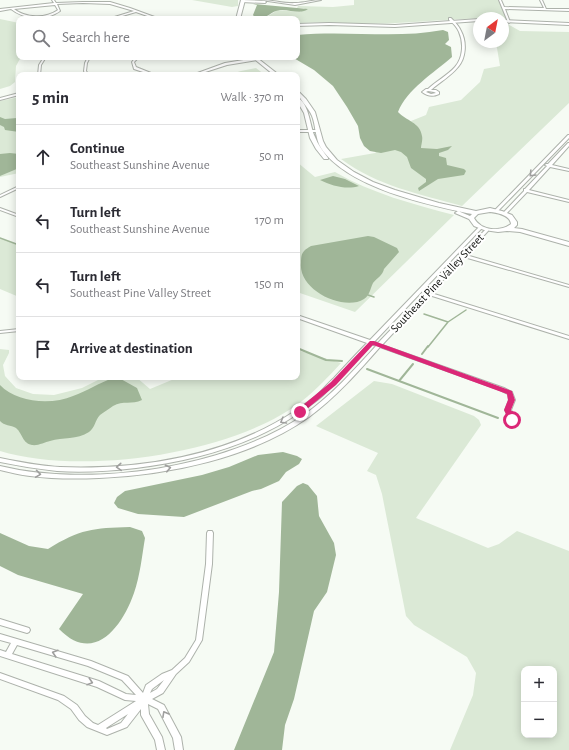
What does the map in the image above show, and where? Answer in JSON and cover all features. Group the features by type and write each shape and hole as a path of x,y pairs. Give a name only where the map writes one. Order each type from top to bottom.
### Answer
{"street":[{"path":"13,9 18,14 28,16 48,16 56,14 59,10 53,0"},
{"path":"246,0 270,2 279,1 304,4 320,0"},
{"path":"239,16 246,0"},
{"path":"243,16 246,0"},
{"path":"262,0 270,2"},
{"path":"500,0 505,12"},
{"path":"541,0 545,9"},
{"path":"109,3 143,16"},
{"path":"0,11 55,4 109,3 150,16"},
{"path":"503,8 569,10"},
{"path":"118,16 135,11"},
{"path":"429,90 456,68 464,55 462,35 451,20"},
{"path":"300,24 399,24 473,20"},
{"path":"509,21 569,23"},
{"path":"39,72 40,65 43,60"},
{"path":"86,72 86,63 88,60"},
{"path":"135,60 133,62 135,68 146,72"},
{"path":"202,72 243,60"},
{"path":"254,60 267,72"},
{"path":"255,60 273,72"},
{"path":"300,94 307,102 314,116 324,149 334,161 369,182 402,194 476,213"},
{"path":"0,99 16,95"},
{"path":"300,101 308,117 310,131 318,150 329,162 357,180 381,190 471,218 472,221 480,228 487,230 520,230 569,244"},
{"path":"300,131 318,131"},
{"path":"496,211 569,137"},
{"path":"505,213 569,144"},
{"path":"542,163 569,170"},
{"path":"0,196 16,188"},
{"path":"518,188 569,201"},
{"path":"0,209 16,215"},
{"path":"471,218 476,213 485,210 496,211 505,213 510,216 514,222 523,226 569,239"},
{"path":"506,229 511,227 514,222"},
{"name":"Southeast Pine Valley Street","path":"0,460 46,467 83,469 161,463 205,454 256,436 300,412 324,392 457,254 480,228"},
{"name":"Southeast Pine Valley Street","path":"0,468 43,475 111,476 147,473 208,459 262,440 285,429 305,416 335,391 487,230"},
{"path":"457,254 569,286"},
{"path":"421,291 569,338"},
{"path":"300,317 502,389 510,393 512,400 508,410 514,423"},
{"path":"0,332 16,330"},
{"path":"0,676 61,698 74,707 82,718 90,725 107,732 124,725 144,699 160,691 174,672 187,660 200,640 209,564 210,533"},
{"path":"0,622 27,630"},
{"path":"0,637 89,663 125,678 144,699 145,715 159,739 161,750"},
{"path":"8,655 15,641"},
{"path":"0,653 99,684 125,697 144,699 161,707 177,737 179,750"}],"shaded area":[{"path":"192,0 238,0 238,6 232,7"},
{"path":"354,0 499,0 504,12 473,12 473,19 371,24 322,22 300,23 300,16 268,16 278,10 300,12 305,8 297,8 298,6 333,7 354,5"},
{"path":"253,4 308,9 302,12 280,10 267,16 254,16 257,5"},
{"path":"0,19 16,22 16,60 19,60 16,66 15,82 10,86 0,89"},
{"path":"509,25 520,31 569,32 569,103 462,206 384,183 341,159 375,153 411,121 426,115 429,107 461,100 480,82 484,69 500,66 497,48 509,48"},
{"path":"443,30 448,32 449,40 445,44 451,47 452,57 414,89 402,104 398,112 416,125 421,131 421,148 437,149 452,146 448,150 439,153 439,156 446,158 447,165 464,169 466,171 464,175 438,179 419,191 418,188 426,182 426,179 411,168 407,157 401,152 395,150 381,153 370,151 364,146 360,138 358,126 333,86 314,70 297,60 300,60 300,35 334,33 425,33"},
{"path":"256,68 261,72 238,72"},
{"path":"16,98 16,174 0,177 0,101"},
{"path":"0,117 5,119 16,118 16,132 5,130 4,127 0,125"},
{"path":"0,154 16,154 16,169 0,176"},
{"path":"300,164 315,177 335,172 349,180 379,192 454,215 355,312 300,293"},
{"path":"333,176 345,179 359,186 350,188 340,187 320,180"},
{"path":"368,236 374,237 397,248 399,252 373,283 369,294 364,299 345,303 334,300 314,290 307,282 302,273 301,263 304,251 311,246"},
{"path":"0,238 16,244 16,296 0,289"},
{"path":"0,349 9,350 3,365 5,376 16,388 33,394 54,395 82,388 98,380 140,380 150,389 172,380 300,380 300,351 341,363 302,401 273,419 238,435 198,447 156,455 114,460 72,461 34,458 0,451"},
{"path":"108,380 123,380 137,388 142,400 120,403 113,406 100,415 91,430 84,435 34,445 26,442 16,428 3,424 0,421 0,385 7,391 25,399 35,401 55,401 78,394"},
{"path":"374,381 392,384 474,416 479,420 481,425 416,518 488,548 499,544 517,531 569,551 569,750 450,750 473,695 476,673 467,657 414,625 406,616 382,494 376,475 367,471 378,453 316,426"},
{"path":"283,452 302,459 299,464 286,472 279,481 184,517 138,514 118,508 114,503 117,497 125,491 202,475 229,467 258,455"},
{"path":"303,483 308,485 317,496 319,516 334,543 336,555 327,592 314,611 294,699 285,725 282,750 234,750 274,652 279,592 282,502 297,486"},
{"path":"130,527 142,531 145,538 141,566 134,593 129,606 114,629 105,637 95,642 84,643 72,639 59,629 83,594 18,575 0,566 0,533 29,546 48,549 69,537 87,531 106,528"}],"waterway":[{"path":"0,238 16,244"},
{"path":"368,295 374,297"},
{"path":"448,322 466,310"},
{"path":"424,314 448,322"},
{"path":"428,347 448,322"},
{"path":"422,354 428,346"},
{"path":"300,349 326,360 342,361"},
{"path":"399,381 413,364"},
{"path":"367,369 399,381"},
{"path":"399,381 498,418"}],"route":[{"path":"300,412 333,383 372,343 510,393 512,400 508,410 512,420"}]}
